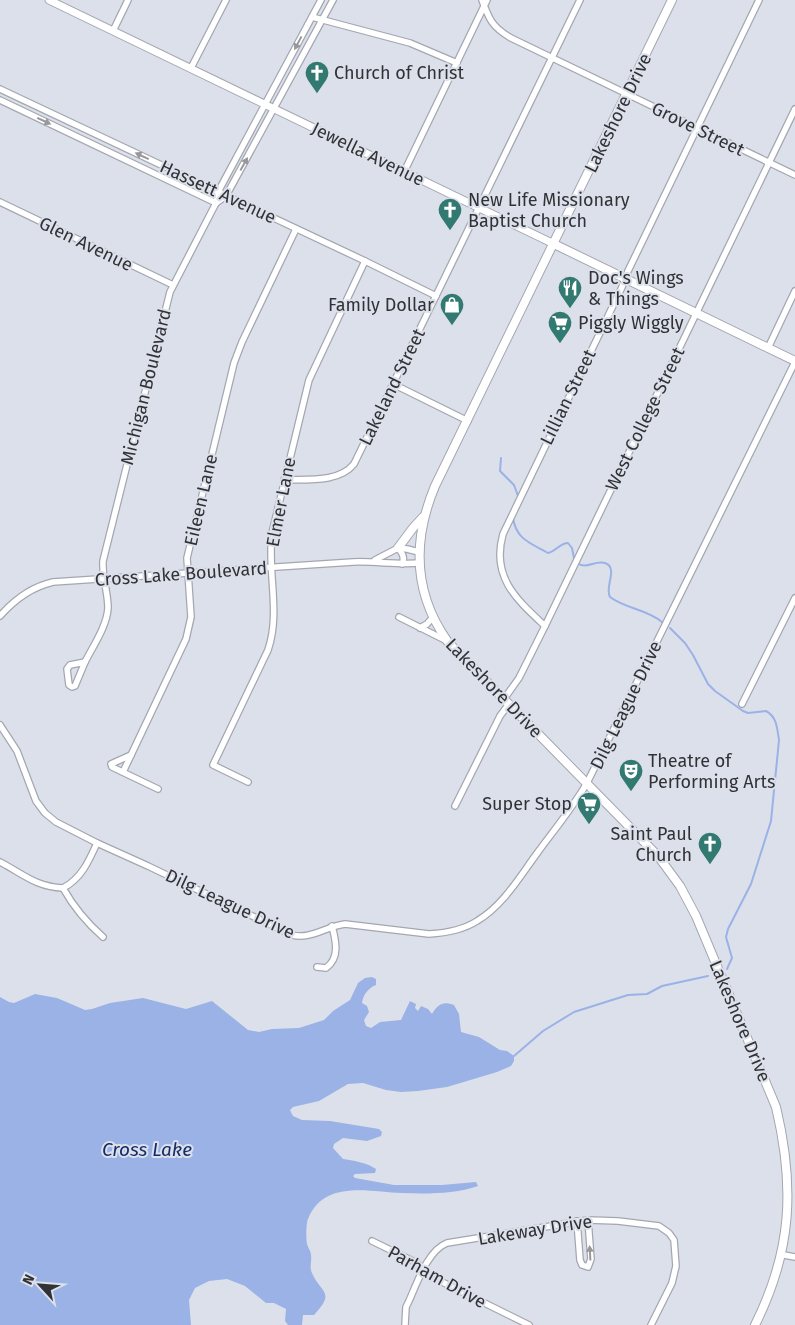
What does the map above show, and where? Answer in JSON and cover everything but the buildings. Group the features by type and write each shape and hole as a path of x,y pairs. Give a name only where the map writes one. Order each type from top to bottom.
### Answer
{"main road":[{"name":"Lakeshore Drive","path":"672,0 435,486 424,515 419,552 423,590 433,617 448,642 658,856 685,894 696,916 782,1122 792,1175 792,1212 784,1255 776,1280 755,1325"},
{"name":"Jewella Avenue","path":"554,244 795,362"},
{"path":"395,550 424,515"}],"street":[{"name":"Jewella Avenue","path":"49,0 554,244"},
{"path":"113,31 128,0"},
{"path":"191,68 226,0"},
{"name":"Michigan Boulevard","path":"85,662 107,614 108,604 103,579 103,561 173,285 216,203 218,192 321,0"},
{"name":"Michigan Boulevard","path":"216,203 226,196 333,0"},
{"name":"Grove Street","path":"482,0 487,17 504,33 795,175"},
{"path":"404,172 487,0"},
{"name":"Lakeland Street","path":"284,480 332,477 344,473 351,468 580,0"},
{"name":"Lillian Street","path":"545,626 507,585 500,565 500,543 506,525 759,0"},
{"path":"312,17 410,43 456,64"},
{"name":"Hassett Avenue","path":"0,89 436,296"},
{"name":"Hassett Avenue","path":"0,100 216,203"},
{"name":"West College Street","path":"455,806 545,626 795,110"},
{"path":"101,148 106,139"},
{"name":"Glen Avenue","path":"0,202 173,285"},
{"name":"Eileen Lane","path":"123,772 189,631 191,617 188,558 234,363 242,342 296,229"},
{"name":"Elmer Lane","path":"248,782 213,765 270,643 274,618 270,553 272,532 284,480 309,380 365,261"},
{"path":"768,348 795,291"},
{"name":"Dilg League Drive","path":"0,725 17,752 33,795 42,810 62,826 292,936 307,936 332,926 354,924 430,934 455,930 477,921 505,896 572,807 587,783 795,362"},
{"path":"393,384 468,421"},
{"path":"395,550 407,549 419,552"},
{"path":"394,564 395,550"},
{"path":"395,550 402,553 404,560 402,564"},
{"name":"Cross Lake Boulevard","path":"373,561 395,550"},
{"name":"Cross Lake Boulevard","path":"0,616 28,591 53,582 373,561 394,564 420,563"},
{"path":"742,704 795,598"},
{"path":"420,628 433,617"},
{"path":"399,618 448,642"},
{"path":"131,755 112,764 112,767 158,789"},
{"path":"0,862 34,882 49,887 64,888 72,883 84,869 97,843"},
{"path":"64,888 69,899 103,937"},
{"path":"317,967 326,968 334,958 336,946 332,926"},
{"path":"577,1221 580,1260 582,1265 588,1267 591,1259 588,1220"},
{"name":"Lakeway Drive","path":"405,1325 406,1307 434,1252 440,1246 447,1243 588,1220 618,1221 659,1226 669,1233 674,1240 676,1266 672,1282 651,1325"},
{"name":"Parham Drive","path":"372,1242 417,1263 430,1276 529,1325"},
{"path":"784,1255 795,1257"}],"water":[{"name":"Cross Lake","path":"372,977 376,979 376,985 366,992 362,1003 367,1006 369,1012 364,1020 366,1026 371,1028 380,1022 401,1020 410,1001 416,1004 415,1008 418,1011 421,1006 428,1009 432,1014 441,1004 447,1003 454,1005 459,1014 461,1032 479,1037 500,1050 507,1051 514,1056 514,1061 511,1066 497,1072 447,1087 401,1092 386,1090 363,1083 348,1084 319,1101 293,1107 290,1110 293,1116 302,1120 330,1121 379,1129 382,1132 381,1136 367,1141 343,1138 334,1144 333,1148 343,1159 364,1163 376,1169 375,1173 355,1174 353,1176 355,1178 394,1185 442,1185 476,1182 478,1186 460,1191 431,1193 349,1191 336,1193 325,1198 315,1206 308,1219 306,1236 311,1254 311,1271 325,1293 325,1297 321,1307 314,1315 303,1315 302,1325 288,1325 285,1321 286,1309 274,1303 266,1303 245,1286 227,1279 209,1281 195,1288 189,1300 191,1325 0,1325 0,997 14,1003 35,994 57,998 85,1010 110,1003 143,998 186,1009 212,1001 248,1030 259,1032 272,1029 299,1028 324,1020 333,1011 350,1000 358,983 365,978"}],"waterway":[{"path":"501,458 500,471 514,485 518,496"},
{"path":"513,518 517,531 525,540 548,553 568,543 572,548 574,558"},
{"path":"577,563 584,566 601,562 609,565 611,569 610,597 650,614 662,622"},
{"path":"670,628 685,643 708,684 715,691 743,711 748,713 766,711 770,713 778,731 779,740 771,821 751,884 728,929 726,937 732,958 727,969"},
{"path":"514,1056 543,1031 574,1012 628,995 647,994 662,986 708,976"}],"place":[{"name":"Church of Christ","path":"317,94"},
{"name":"New Life Missionary Baptist Church","path":"450,231"},
{"name":"Doc's Wings & Things","path":"570,309"},
{"name":"Family Dollar","path":"452,326"},
{"name":"Piggly Wiggly","path":"560,344"},
{"name":"Theatre of Performing Arts","path":"631,792"},
{"name":"Super Stop","path":"589,825"},
{"name":"Saint Paul Church","path":"710,865"}]}
